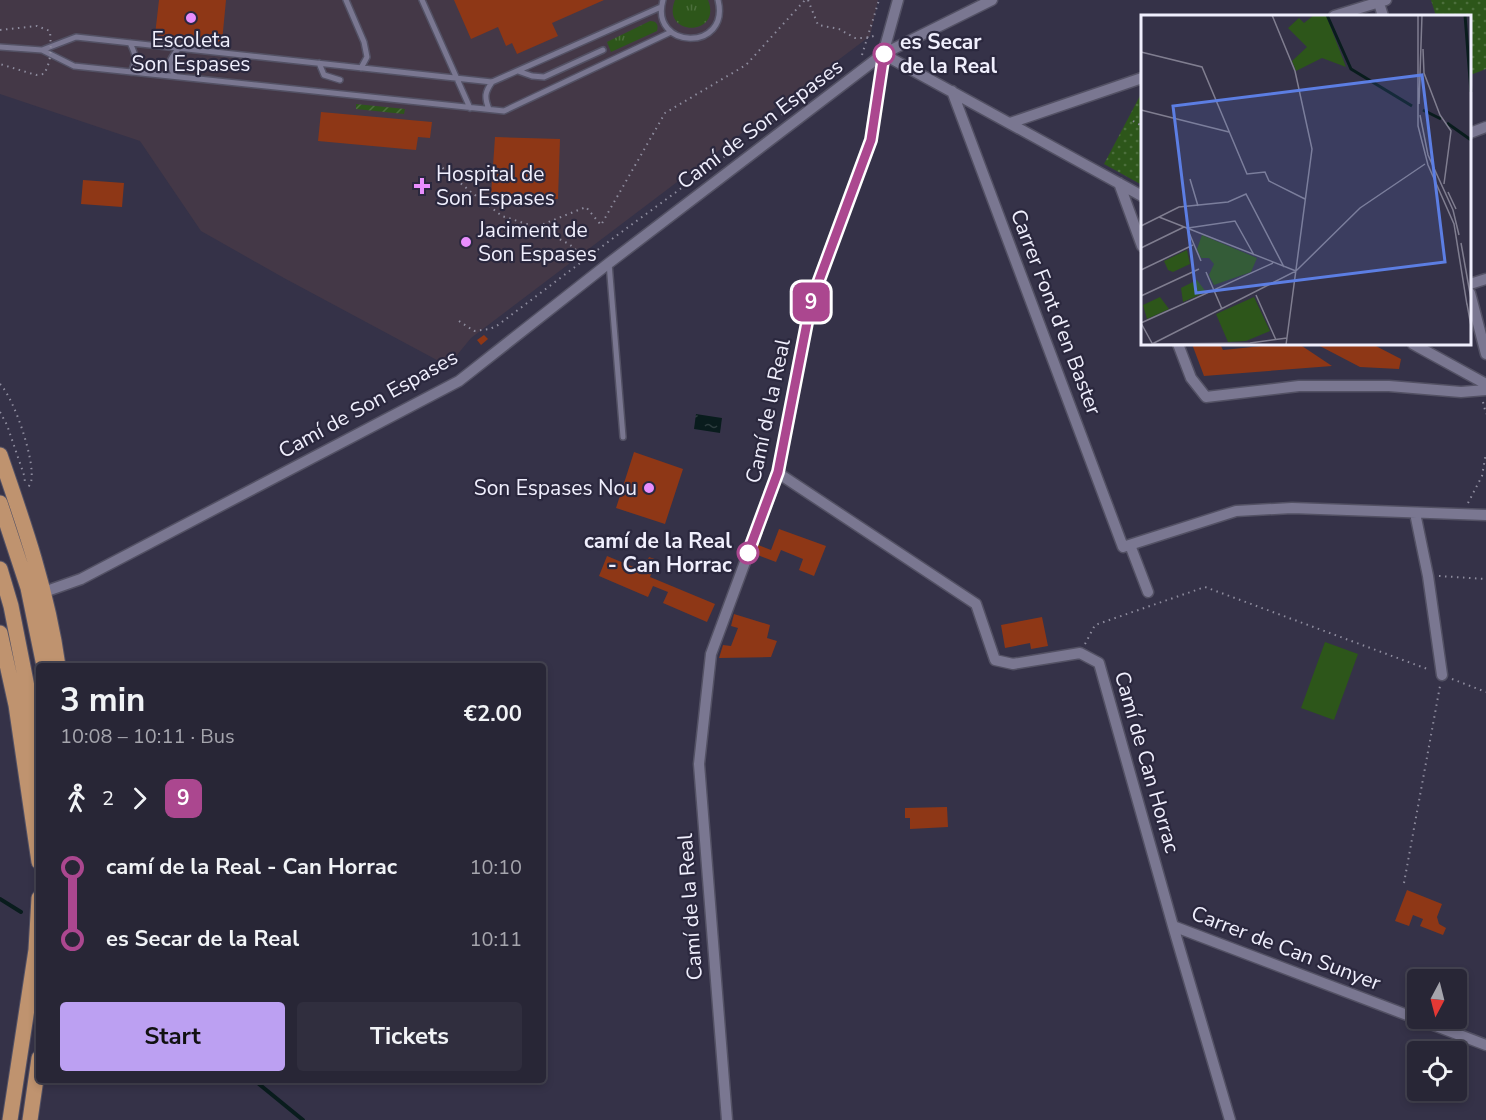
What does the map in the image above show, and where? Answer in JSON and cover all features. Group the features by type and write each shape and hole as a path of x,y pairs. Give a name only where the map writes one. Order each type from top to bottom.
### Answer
{"main road":[{"path":"0,455 19,508 44,592 58,663"},
{"path":"0,503 28,588 43,663"},
{"path":"0,569 11,606 31,707 36,752"},
{"path":"0,633 16,705 36,842"},
{"path":"9,1120 36,950"},
{"path":"30,1120 36,1079"}],"street":[{"name":"Camí de la Real","path":"727,1120 699,764 711,654 778,472 811,302 871,140 884,54 898,0"},
{"name":"Camí de Son Espases","path":"44,592 81,579 459,381 605,266 884,54 993,0"},
{"path":"1337,15 1381,1"},
{"path":"884,54 1141,195"},
{"path":"1010,123 1141,79"},
{"name":"Carrer Font d'en Baster","path":"952,91 1127,546 1148,592"},
{"path":"1471,133 1486,128"},
{"path":"1119,183 1141,241"},
{"path":"1471,284 1486,279"},
{"path":"1471,297 1486,354"},
{"path":"1178,345 1191,378 1206,397 1299,386 1389,386 1461,392 1486,390"},
{"path":"1415,345 1486,384"},
{"path":"778,472 976,604 996,660 1013,664 1080,653"},
{"path":"1127,546 1236,511 1292,508 1486,515"},
{"path":"1415,513 1428,576 1442,675"},
{"name":"Camí de Can Horrac","path":"1080,653 1099,663 1230,1120"},
{"name":"Carrer de Can Sunyer","path":"1173,926 1486,1046"}],"lane":[{"path":"346,0 364,42 367,57 361,68"},
{"path":"422,0 470,108"},
{"path":"42,50 76,37 492,81 518,71 661,3 665,25 671,32 679,37 699,38 708,34 715,27 719,18 718,0"},
{"path":"0,47 42,50 74,66 504,111 671,32"},
{"path":"130,43 136,62 131,72"},
{"path":"176,76 170,66 171,58 179,48"},
{"path":"518,71 532,76 544,76 603,50"},
{"path":"319,63 324,75 340,80"},
{"path":"489,109 485,100 486,91 492,81"},
{"path":"605,266 623,437"}],"path":[{"path":"536,227 586,207 601,225 665,113 746,65 807,0 818,25 839,28 855,39 875,35 888,37"},
{"path":"862,56 879,0"},
{"path":"0,30 37,26 50,31 51,44 49,64 44,74 36,75 0,64"},
{"path":"459,321 474,331 490,329 795,105"},
{"path":"1133,121 1141,125"},
{"path":"438,164 502,216 536,227 569,244 582,255 591,255 605,266"},
{"path":"0,384 12,402 24,434 32,470 31,482 27,490"},
{"path":"1459,514 1471,499 1482,476 1486,453"},
{"path":"1428,576 1486,579"},
{"path":"1080,653 1095,625 1205,587 1486,692"},
{"path":"1404,883 1442,675"}],"shaded area":[{"name":"Hospital de Son Espases","path":"0,0 878,0 870,36 471,338 448,366 201,231 140,141 0,94"}],"green space":[{"path":"675,0 708,0 710,12 707,21 692,28 683,26 676,21 673,12"},
{"path":"1431,0 1486,0 1486,69 1471,73 1471,15 1436,15"},
{"path":"650,21 656,23 657,31 611,52 607,42"},
{"path":"1141,94 1141,184 1104,164"},
{"path":"356,104 405,109 404,114 356,109"},
{"path":"1325,642 1358,654 1334,720 1301,708"}],"water":[{"path":"696,414 722,418 720,433 694,429"}],"building":[{"name":"Escoleta Son Espases","path":"159,0 226,0 222,42 155,35"},
{"path":"454,0 604,0 552,23 558,36 517,54 512,43 506,46 498,27 471,39"},
{"path":"321,112 432,122 430,138 418,137 416,150 318,141"},
{"path":"495,137 560,139 558,199 491,195"},
{"path":"83,180 124,183 122,207 81,204"},
{"path":"484,335 488,339 481,345 477,340"},
{"path":"1192,345 1220,345 1223,350 1300,345 1332,366 1204,376"},
{"path":"1318,345 1374,345 1401,359 1399,369 1360,367"},
{"name":"Son Espases Nou","path":"634,452 683,469 665,524 616,508"},
{"path":"779,529 826,546 814,576 799,570 803,559 781,550 776,562 755,554 758,545 771,550"},
{"path":"607,556 643,571 649,557 657,560 650,577 715,604 707,622 663,603 668,592 653,586 648,597 599,576"},
{"path":"734,614 770,625 767,638 777,641 771,657 719,658 723,645 731,646 738,628 731,626"},
{"path":"1042,617 1048,646 1031,649 1030,643 1005,648 1001,625"},
{"path":"947,807 948,827 910,829 910,818 905,818 905,808"},
{"path":"1407,890 1442,904 1437,917 1439,924 1446,928 1443,935 1420,926 1423,919 1413,915 1409,926 1395,921"}],"waterway":[{"path":"0,899 21,912"},
{"path":"258,1083 303,1120"}],"bus line":[{"name":"9","path":"748,553 778,472 811,302 871,140 884,54"}],"place":[{"name":"Escoleta Son Espases","path":"191,18"},
{"name":"es Secar de la Real","path":"884,54"},
{"name":"Hospital de Son Espases","path":"422,186"},
{"name":"Jaciment de Son Espases","path":"466,242"},
{"name":"Son Espases Nou","path":"649,488"},
{"name":"camí de la Real - Can Horrac","path":"748,553"}]}
